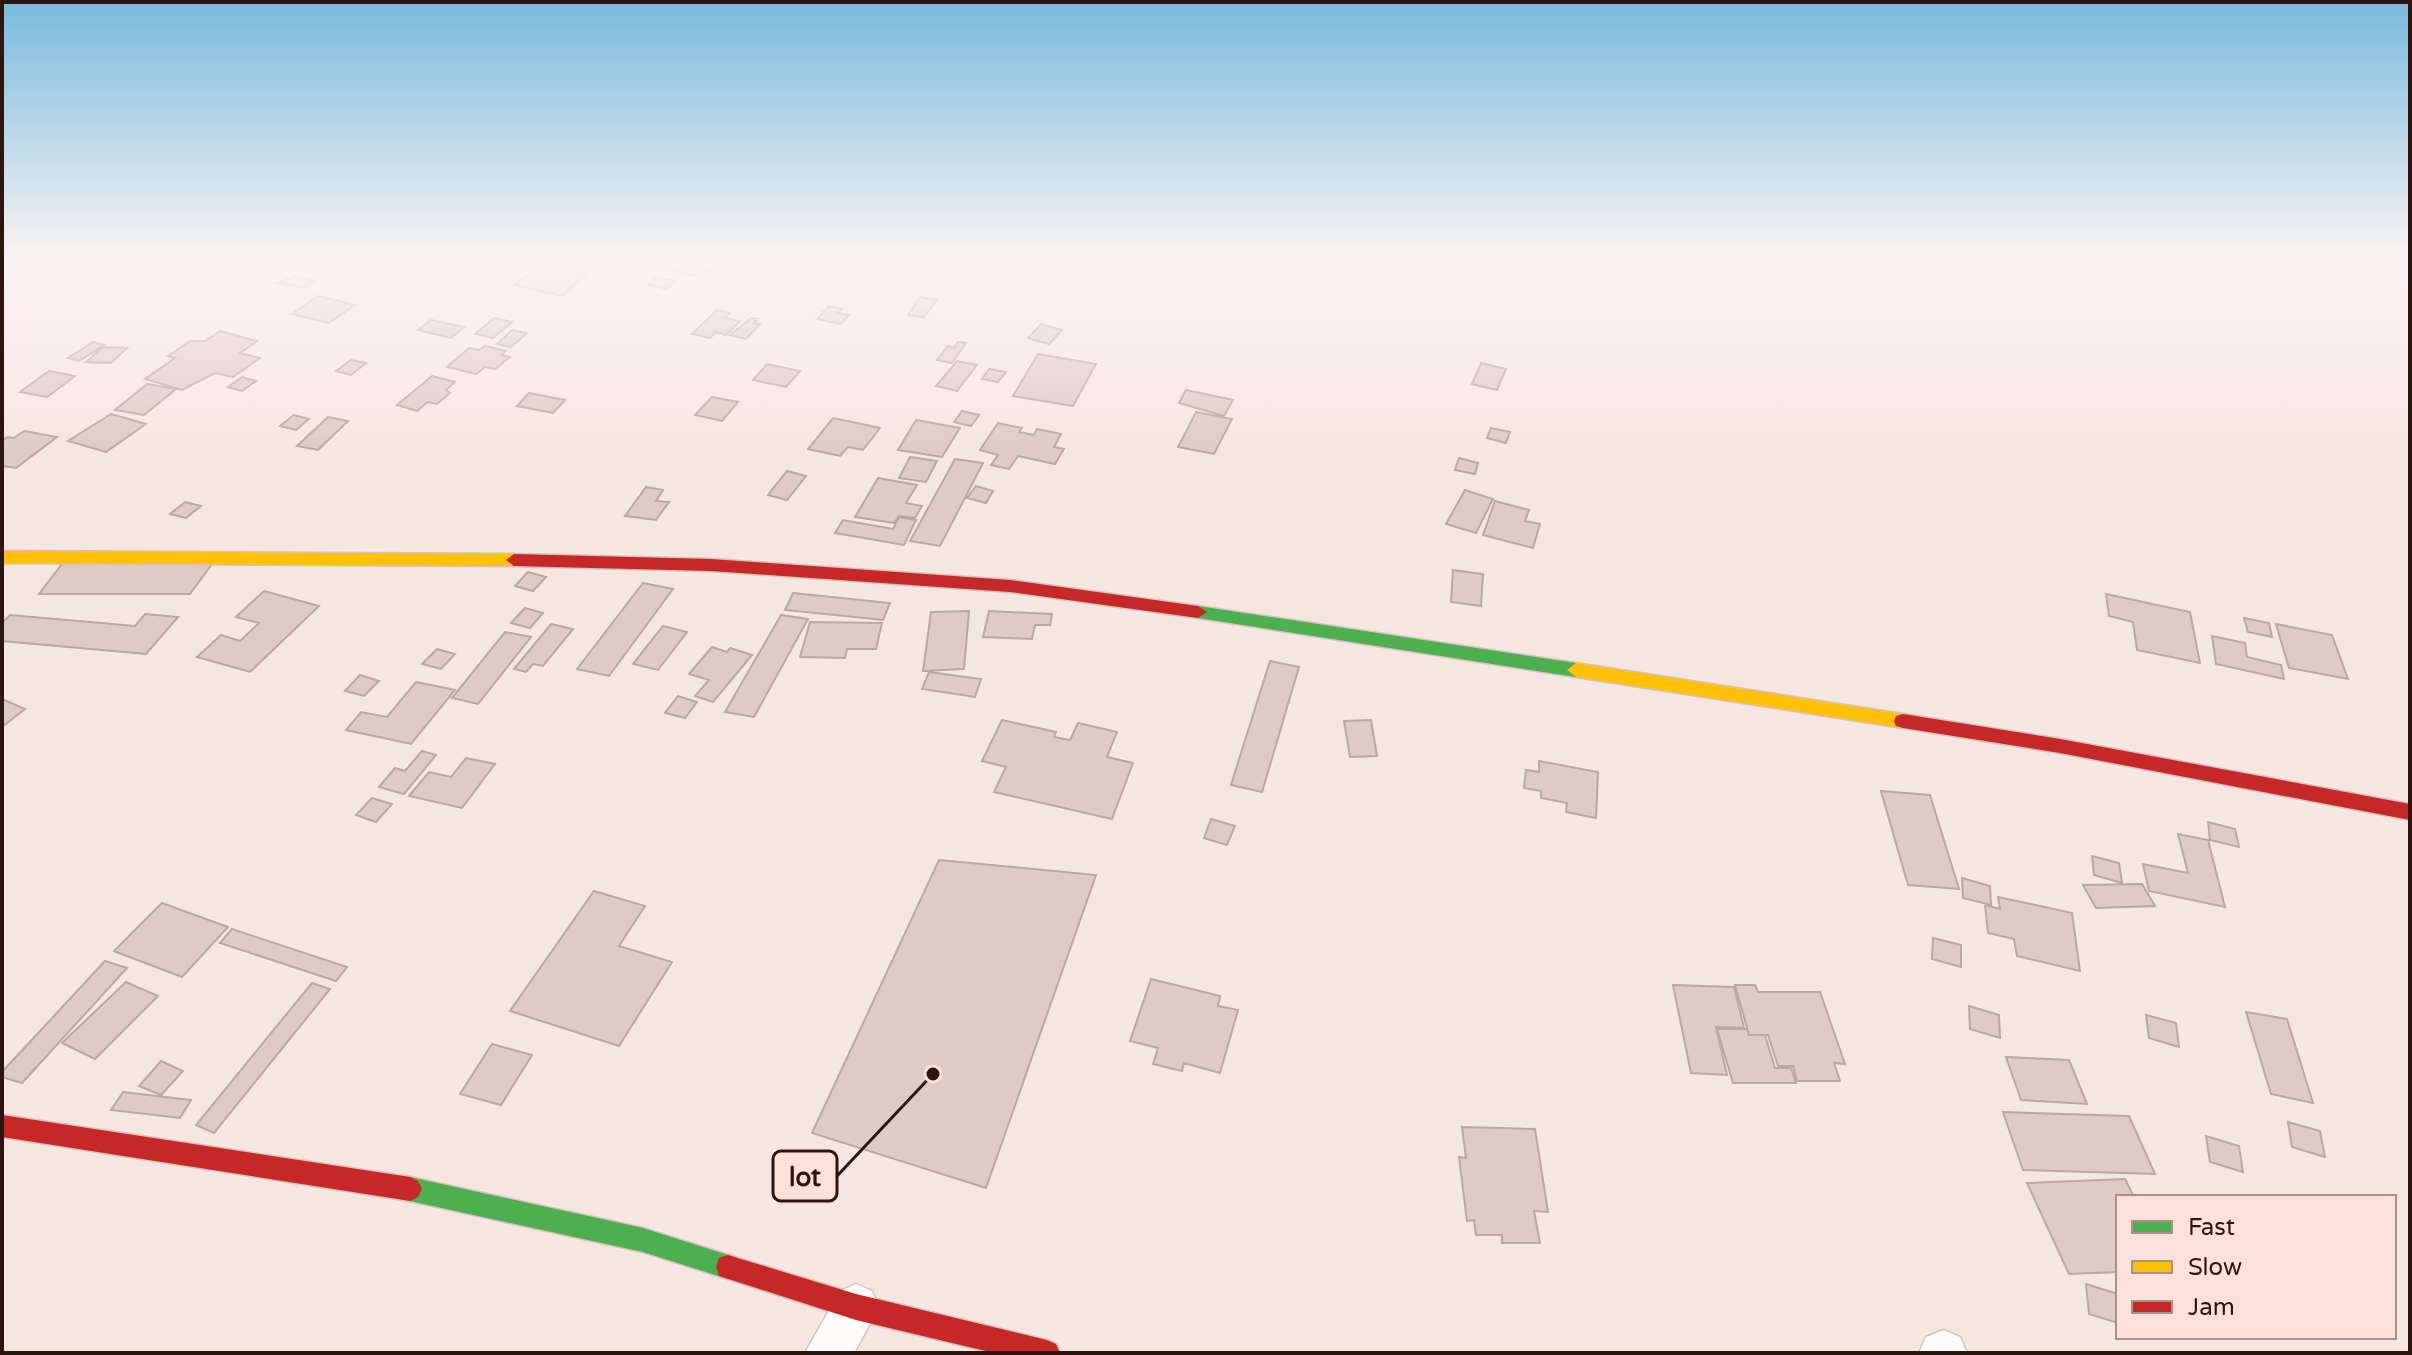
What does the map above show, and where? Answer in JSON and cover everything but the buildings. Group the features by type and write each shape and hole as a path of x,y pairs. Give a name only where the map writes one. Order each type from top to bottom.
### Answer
{"street":[{"path":"2,557 454,558 711,565 1010,586 1303,627 2060,746 2410,812"},
{"path":"2,1126 393,1185 643,1240 856,1307 1047,1353"},
{"path":"828,1353 856,1307"}],"traffic: fast":[{"path":"1198,612 1576,670"},
{"path":"410,1189 643,1240 728,1267"}],"traffic: slow":[{"path":"2,557 514,560"},
{"path":"1576,670 1903,721"}],"traffic: jam":[{"path":"514,560 711,565 1010,586 1198,612"},
{"path":"1903,721 2060,746 2410,812"},
{"path":"2,1126 410,1189"},
{"path":"728,1267 856,1307 1047,1353"}],"place":[{"name":"lot","path":"933,1074"}]}
